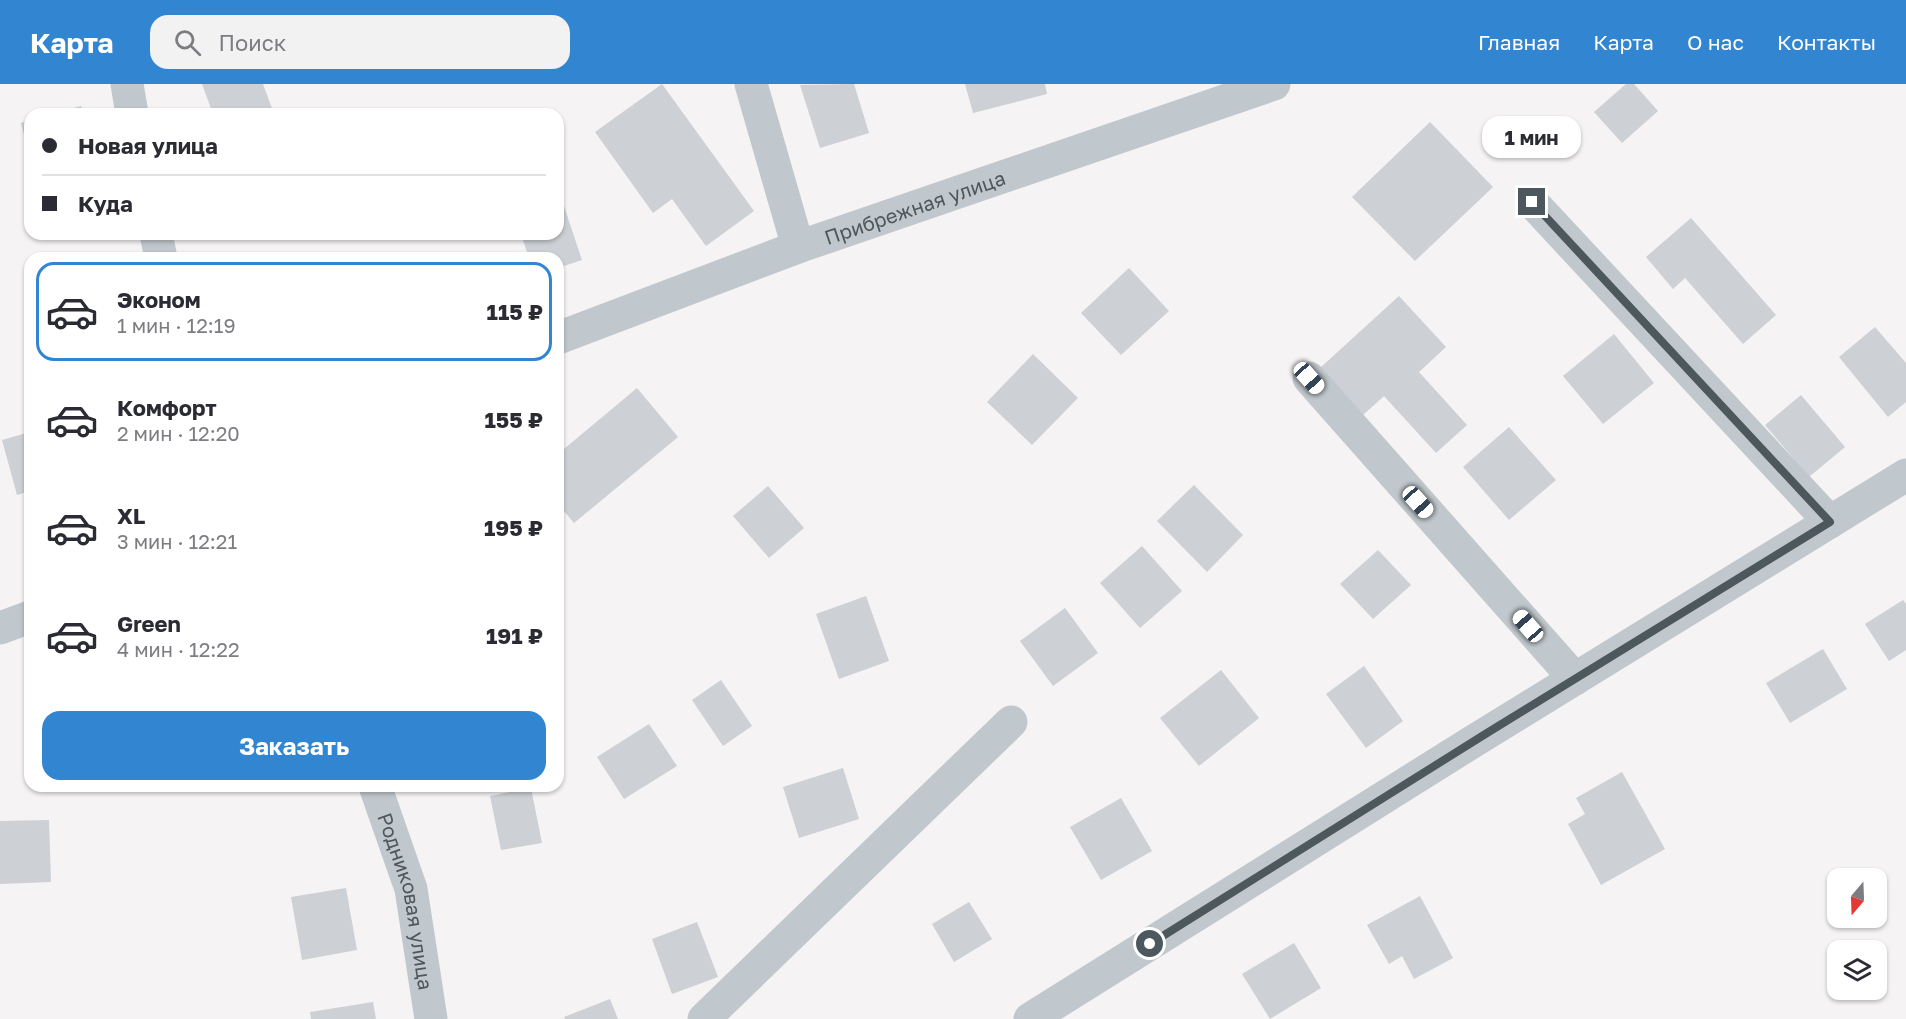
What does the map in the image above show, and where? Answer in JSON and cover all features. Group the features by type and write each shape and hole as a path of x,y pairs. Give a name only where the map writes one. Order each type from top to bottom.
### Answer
{"street":[{"path":"127,84 131,108"},
{"path":"751,84 798,247"},
{"name":"Прибрежная улица","path":"564,336 798,247 1274,84"},
{"path":"1532,202 1830,522"},
{"path":"1309,378 1575,679"},
{"path":"1030,1019 1906,475"},
{"path":"0,628 24,619"},
{"path":"704,1019 1011,722"},
{"name":"Родниковая улица","path":"377,792 411,889 431,1019"}],"building":[{"path":"202,84 263,84 272,108 211,108"},
{"path":"662,84 754,211 706,246 672,199 653,213 595,132"},
{"path":"854,84 869,133 820,148 800,85"},
{"path":"965,84 1045,84 1047,94 973,113"},
{"path":"1626,84 1634,84 1658,111 1622,143 1594,112"},
{"path":"1430,122 1493,187 1415,261 1352,197"},
{"path":"564,206 582,260 564,266 564,252 527,252 523,240 564,240"},
{"path":"1691,218 1776,315 1743,344 1685,278 1673,289 1646,257"},
{"path":"1129,268 1169,311 1121,355 1081,313"},
{"path":"1399,296 1446,347 1419,372 1467,425 1436,453 1384,396 1363,415 1309,378"},
{"path":"1875,327 1906,363 1906,402 1888,417 1839,357"},
{"path":"1614,334 1654,383 1603,424 1563,376"},
{"path":"1033,354 1078,398 1032,445 987,402"},
{"path":"637,388 678,437 574,523 564,511 564,449"},
{"path":"1801,395 1845,447 1809,477 1765,425"},
{"path":"1509,427 1556,480 1509,520 1463,467"},
{"path":"24,434 24,493 17,495 2,440"},
{"path":"1194,485 1243,535 1207,572 1157,521"},
{"path":"768,486 804,528 769,558 733,516"},
{"path":"1142,546 1182,591 1140,628 1100,583"},
{"path":"1378,550 1411,585 1373,619 1340,584"},
{"path":"866,596 889,661 839,679 816,614"},
{"path":"1903,600 1906,604 1906,650 1889,661 1865,624"},
{"path":"1065,608 1098,653 1053,686 1020,641"},
{"path":"1823,649 1847,689 1790,723 1766,683"},
{"path":"1364,666 1403,721 1366,748 1326,694"},
{"path":"1221,670 1259,718 1199,766 1160,718"},
{"path":"721,680 752,726 723,746 692,700"},
{"path":"649,724 677,766 624,799 597,757"},
{"path":"843,768 859,819 799,838 783,787"},
{"path":"1622,772 1665,849 1601,885 1568,824 1585,814 1576,798"},
{"path":"510,792 532,792 542,843 501,850 490,796"},
{"path":"1121,798 1152,851 1101,880 1070,827"},
{"path":"49,820 51,882 0,884 0,821"},
{"path":"346,888 357,950 302,960 291,897"},
{"path":"1420,896 1453,958 1414,979 1402,956 1389,964 1367,925"},
{"path":"969,902 992,939 954,962 932,924"},
{"path":"697,922 718,977 672,994 652,939"},
{"path":"1294,943 1321,988 1270,1019 1242,974"},
{"path":"610,999 618,1019 565,1019 564,1017"},
{"path":"373,1002 376,1019 311,1019 310,1012"}],"route":[{"path":"1150,944 1830,522 1532,202"}]}
